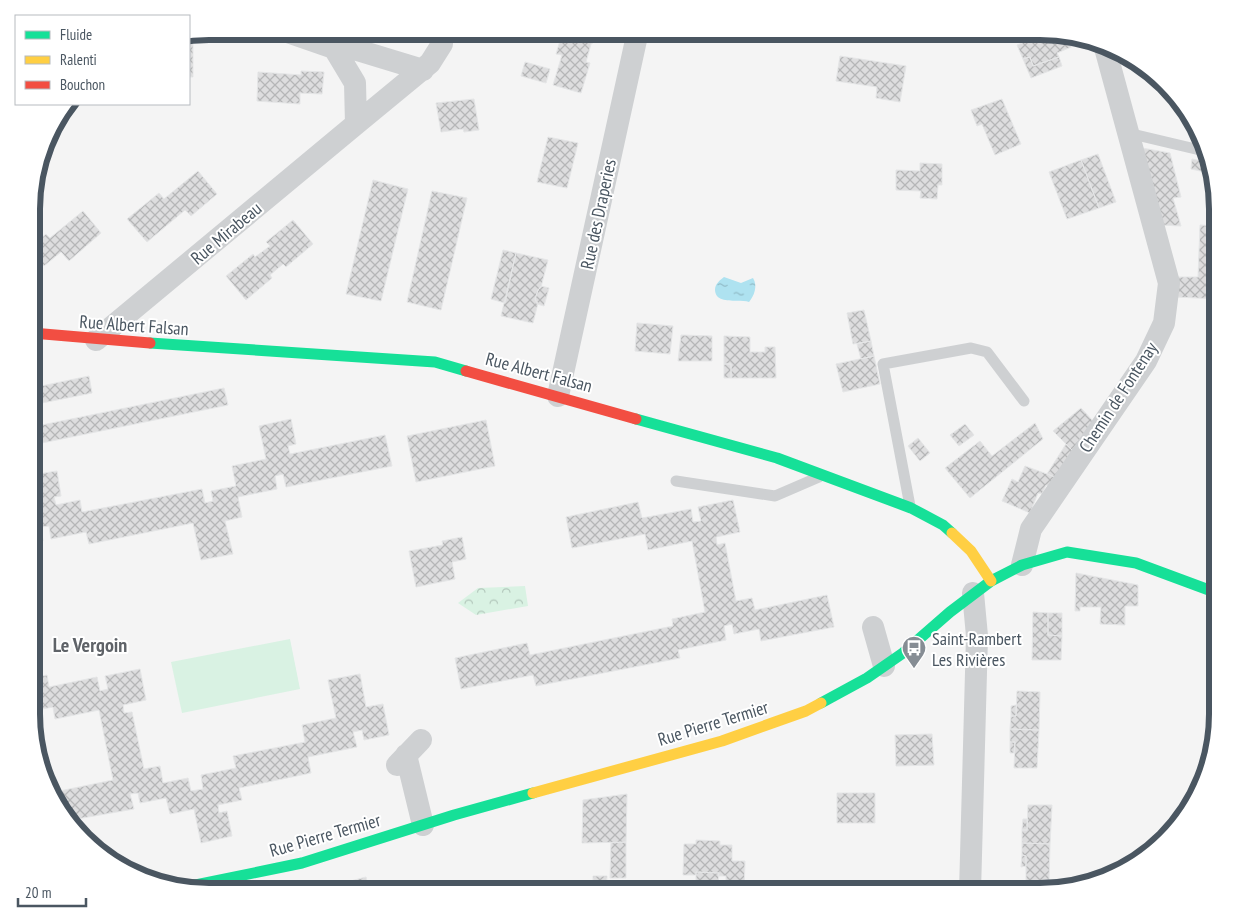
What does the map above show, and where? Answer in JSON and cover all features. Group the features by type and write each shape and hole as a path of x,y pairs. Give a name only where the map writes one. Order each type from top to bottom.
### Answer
{"street":[{"path":"311,40 334,48 354,48 422,70"},
{"name":"Rue Mirabeau","path":"96,340 422,70 430,63 442,44 442,40"},
{"name":"Rue des Draperies","path":"558,396 636,40"},
{"path":"334,48 355,82 356,124"},
{"name":"Chemin de Fontenay","path":"1022,564 1031,529 1146,360 1164,323 1168,283 1107,54"},
{"name":"Rue Albert Falsan","path":"40,334 96,340 435,362 777,458 911,508 943,525 971,551 982,587"},
{"name":"Rue Pierre Termier","path":"205,883 302,863 423,825 722,741 806,711 884,666 903,653 982,587 1022,564 1067,552 1136,563 1209,590"},
{"path":"970,883 976,636 982,587"},
{"path":"873,627 884,666"},
{"path":"408,753 423,825"}],"lane":[{"path":"1128,133 1198,150"},
{"path":"911,508 883,364 971,348 987,352 1024,401"},
{"path":"676,481 775,496 823,475"}],"green space":[{"path":"525,586 528,606 476,615 458,603 478,588"},
{"path":"290,639 300,689 182,713 171,662"}],"water":[{"path":"724,277 741,283 753,278 755,291 749,302 724,300 716,295 715,288"}],"building":[{"path":"560,40 597,40 591,44 586,62 590,63 581,93 553,85 562,55 556,54"},
{"path":"1030,40 1051,40 1076,45 1057,53 1059,57 1033,66 1030,57 1023,59 1017,45"},
{"path":"190,41 193,41 193,77 190,77"},
{"path":"840,56 906,66 900,102 876,98 877,87 836,81"},
{"path":"1030,57 1033,66 1059,57 1062,66 1031,78 1023,59"},
{"path":"525,62 550,69 546,83 521,76"},
{"path":"301,71 324,72 322,94 300,93 300,104 257,101 258,72 301,75"},
{"path":"474,99 479,130 464,132 463,129 441,132 436,103"},
{"path":"1002,99 1021,144 995,155 982,124 977,126 971,110"},
{"path":"548,137 578,143 567,188 537,182"},
{"path":"1142,148 1170,153 1181,197 1173,198 1181,226 1161,225"},
{"path":"1098,154 1116,202 1099,208 1081,160"},
{"path":"1192,159 1202,161 1205,172 1191,169"},
{"path":"1081,160 1099,208 1067,219 1049,172"},
{"path":"920,163 942,164 942,185 938,185 937,199 920,198 921,191 896,190 896,170 920,171"},
{"path":"198,171 217,194 191,216 185,210 147,242 127,219 159,193 164,199"},
{"path":"373,180 408,189 381,301 346,294"},
{"path":"432,191 467,198 441,310 407,302"},
{"path":"83,211 101,233 69,261 61,252 44,266 40,261 40,239 46,234 50,238"},
{"path":"293,220 313,244 286,267 283,264 270,275 272,278 246,300 226,276 253,254 255,257 270,246 266,242"},
{"path":"1200,225 1209,226 1209,299 1176,297 1174,277 1198,277"},
{"path":"503,250 516,253 505,303 491,299"},
{"path":"516,253 548,260 541,287 535,299 538,303 533,323 501,316"},
{"path":"541,286 549,288 544,306 537,304 535,299"},
{"path":"864,310 871,341 853,344 847,313"},
{"path":"637,323 673,326 670,354 635,351"},
{"path":"681,335 712,336 712,361 678,361"},
{"path":"724,336 750,337 750,352 765,352 765,347 775,347 776,378 731,378 731,364 724,364"},
{"path":"871,341 874,356 861,359 857,344"},
{"path":"874,356 880,384 843,392 836,364"},
{"path":"724,364 731,364 731,378 724,378"},
{"path":"89,376 92,393 40,403 40,386"},
{"path":"224,388 228,405 40,443 40,425"},
{"path":"1081,408 1093,421 1073,451 1053,431"},
{"path":"291,419 296,444 288,446 290,454 385,435 392,466 286,487 283,474 275,476 277,489 238,497 242,517 225,521 233,554 201,560 193,523 89,544 86,532 51,539 49,526 41,527 43,541 40,542 40,474 57,471 61,496 54,497 56,505 80,500 82,512 202,489 205,503 213,501 211,491 236,486 232,466 266,459 259,426"},
{"path":"486,420 495,466 416,482 407,436"},
{"path":"1035,423 1043,439 970,498 945,468 980,441 992,456"},
{"path":"965,424 974,435 959,446 950,435"},
{"path":"918,438 930,453 920,461 908,446"},
{"path":"1066,444 1073,451 1055,477 1047,474"},
{"path":"1025,466 1055,477 1049,486 1046,485 1042,494 1038,493 1030,513 1002,501 1012,479 1018,482"},
{"path":"733,500 740,532 716,537 717,545 725,543 736,601 752,598 755,610 827,595 834,627 761,641 759,629 734,634 732,624 724,626 726,640 678,650 680,658 536,686 533,675 461,689 455,658 527,643 530,655 673,626 672,619 705,612 692,541 648,550 645,534 572,548 566,517 638,502 642,518 691,509 693,522 701,521 698,507"},
{"path":"462,537 466,559 452,562 455,579 416,587 409,551 443,545 442,541"},
{"path":"1076,573 1138,585 1138,606 1125,606 1125,625 1100,624 1101,607 1080,607 1080,611 1075,611"},
{"path":"1033,612 1048,613 1048,635 1062,636 1061,660 1032,660"},
{"path":"1048,613 1062,613 1062,636 1048,635"},
{"path":"140,669 146,700 123,705 124,713 132,712 144,769 160,766 163,783 188,778 191,791 203,789 201,775 236,768 233,756 305,742 302,725 336,718 328,680 360,674 366,707 383,704 389,735 364,740 362,730 353,732 357,747 308,757 311,773 239,788 242,800 218,805 219,813 227,811 232,836 201,843 194,809 170,814 166,798 140,803 138,793 130,794 134,809 77,819 59,791 113,780 99,710 55,719 53,707 40,709 40,676 47,675 49,687 97,677 100,691 108,689 105,676"},
{"path":"1017,691 1040,692 1039,730 1010,729 1011,716 1016,716"},
{"path":"1016,705 1016,716 1011,716 1011,706"},
{"path":"1010,729 1039,730 1037,768 1014,768 1015,742 1010,742"},
{"path":"932,734 934,765 896,766 895,735"},
{"path":"1010,742 1015,742 1014,753 1010,753"},
{"path":"837,793 875,793 875,823 837,823"},
{"path":"627,794 626,842 582,843 583,800"},
{"path":"1028,805 1052,805 1050,844 1022,843 1022,830 1027,830"},
{"path":"1023,819 1027,819 1027,830 1022,830"},
{"path":"696,840 720,841 720,845 732,845 732,861 745,861 744,883 726,883 726,876 718,876 719,873 696,872 696,875 683,875 684,844 696,844"},
{"path":"626,842 626,878 610,878 611,843"},
{"path":"1022,843 1050,844 1049,882 1026,881 1026,856 1022,855"},
{"path":"1022,855 1026,856 1026,866 1021,867"},
{"path":"696,872 719,873 718,883 696,883"},
{"path":"593,876 607,876 606,883 593,883"},
{"path":"366,877 367,883 343,883"}],"traffic: fast":[{"path":"150,343 435,362 466,371"},
{"path":"636,419 777,458 911,508 943,525 952,533"},
{"path":"821,703 867,678 903,653 950,612 991,581 1022,565 1067,552 1136,563 1209,590"},
{"path":"205,883 302,863 454,815 533,793"}],"traffic: slow":[{"path":"952,533 971,551 991,581"},
{"path":"533,793 722,741 806,711 821,703"}],"traffic: jam":[{"path":"40,334 150,343"},
{"path":"466,371 636,419"}],"place":[{"name":"Saint-Rambert Les Rivières","path":"914,669"}],"district":[{"name":"Le Vergoin","path":"90,645"}]}
